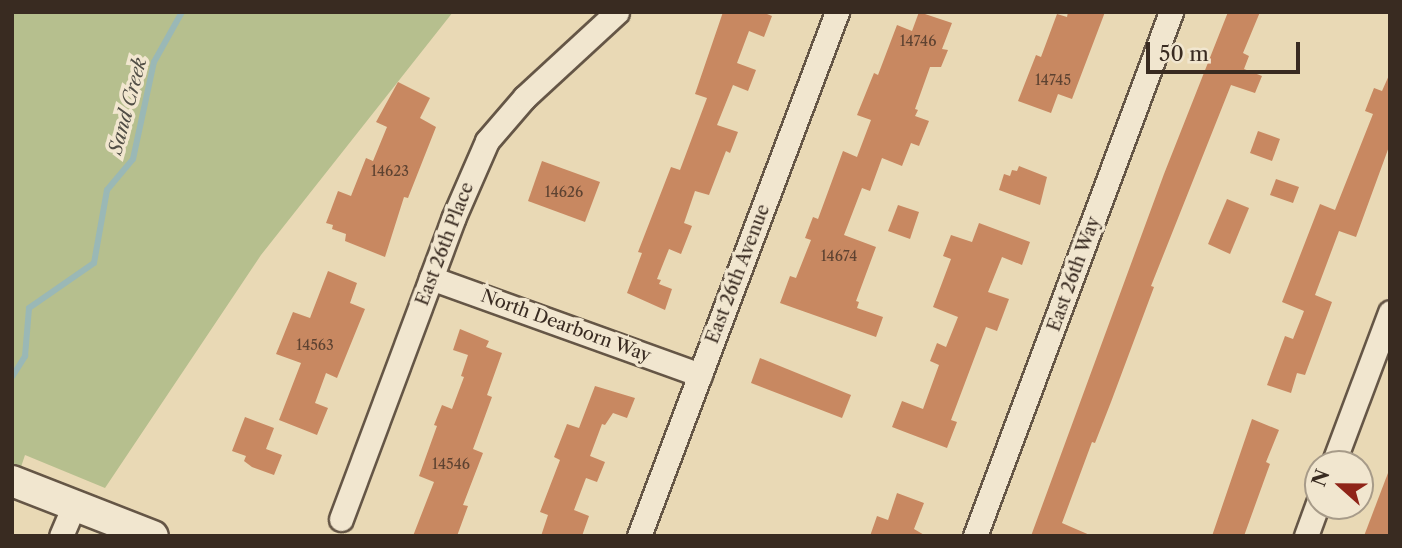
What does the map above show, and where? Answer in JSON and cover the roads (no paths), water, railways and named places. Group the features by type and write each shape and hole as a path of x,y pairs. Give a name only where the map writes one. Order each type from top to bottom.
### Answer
{"street":[{"name":"East 26th Place","path":"341,519 486,141 525,97 617,12"},
{"name":"East 26th Avenue","path":"639,536 837,12"},
{"name":"East 26th Way","path":"975,536 1171,12"},
{"name":"North Dearborn Way","path":"432,278 700,375"},
{"path":"1338,450 1390,312"},
{"path":"21,485 153,536"},
{"path":"61,536 74,505"}],"waterway":[{"name":"Sand Creek","path":"12,377 25,356 29,308 94,263 107,190 133,159 154,62 182,12"}]}
